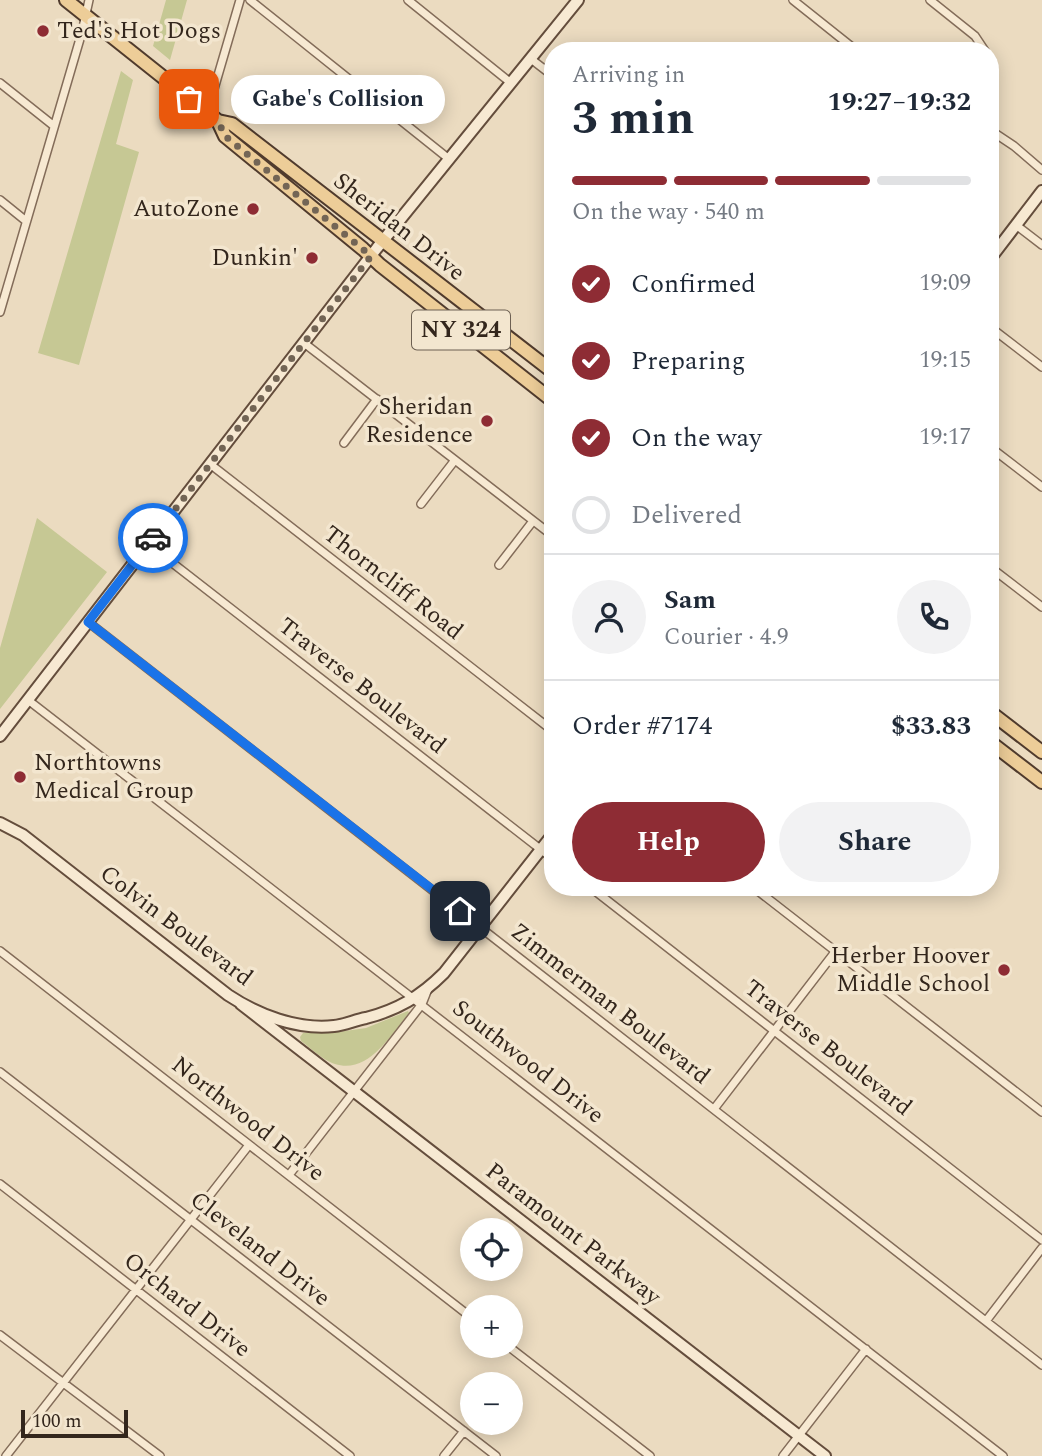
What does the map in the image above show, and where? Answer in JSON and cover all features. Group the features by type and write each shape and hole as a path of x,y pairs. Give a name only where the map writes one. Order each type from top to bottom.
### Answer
{"main road":[{"name":"Sheridan Drive","path":"66,0 213,117 232,124 544,365"},
{"name":"Sheridan Drive","path":"213,117 225,136 415,293 544,394"},
{"path":"999,719 1038,749 1021,765"},
{"path":"999,749 1042,782"}],"street":[{"path":"0,312 81,36 89,0"},
{"path":"213,117 240,0"},
{"path":"250,0 449,159"},
{"path":"408,0 511,83"},
{"path":"793,0 846,42"},
{"path":"930,0 979,42"},
{"path":"544,42 576,1"},
{"path":"0,736 371,256 544,42"},
{"path":"531,59 544,69"},
{"path":"0,83 54,126"},
{"path":"999,136 1042,170"},
{"path":"999,248 1042,191"},
{"path":"0,200 26,221"},
{"path":"1016,225 1042,245"},
{"path":"999,334 1042,367"},
{"path":"304,344 544,529"},
{"path":"344,443 377,399"},
{"path":"999,454 1042,487"},
{"path":"421,504 455,460"},
{"name":"Thorncliff Road","path":"210,464 544,724"},
{"path":"499,565 533,521"},
{"name":"Traverse Boulevard","path":"148,544 544,852"},
{"path":"999,574 1042,607"},
{"name":"Zimmerman Boulevard","path":"88,622 1042,1365"},
{"name":"Southwood Drive","path":"28,700 1003,1456"},
{"name":"Colvin Boulevard","path":"0,823 23,835 241,1004 260,1013 300,1025 334,1026 418,1001 481,928 544,845"},
{"name":"Traverse Boulevard","path":"602,896 1042,1240"},
{"path":"764,896 1042,1112"},
{"name":"Northwood Drive","path":"0,951 460,1309"},
{"path":"714,1109 835,952"},
{"path":"289,1175 354,1091 418,1001"},
{"name":"Paramount Parkway","path":"241,1004 825,1456"},
{"path":"296,1046 294,1034 300,1025"},
{"name":"Cleveland Drive","path":"0,1072 460,1428"},
{"path":"6,1456 249,1145"},
{"name":"Orchard Drive","path":"0,1184 350,1456"},
{"path":"986,1321 1042,1248"},
{"path":"0,1335 160,1456"},
{"path":"783,1456 866,1349"},
{"path":"523,1358 650,1456"},
{"path":"444,1456 461,1435"},
{"name":"Cleveland Drive","path":"469,1435 496,1456"}],"green space":[{"path":"166,0 187,0 170,60 153,46"},
{"path":"121,71 133,80 116,144 139,152 79,365 38,353"},
{"path":"37,518 107,572 0,709 0,648"},
{"path":"408,1011 383,1046 362,1062 350,1066 337,1065 323,1058 301,1041 303,1033 366,1028"}],"way so far":[{"path":"153,538 371,256 225,136 218,121 189,99"}],"place":[{"name":"Ted's Hot Dogs","path":"43,31"},
{"name":"Gabe's Collision","path":"189,99"},
{"name":"AutoZone","path":"253,209"},
{"name":"Dunkin'","path":"312,258"},
{"name":"Sheridan Residence","path":"487,421"},
{"name":"Northtowns Medical Group","path":"20,777"},
{"name":"Herber Hoover Middle School","path":"1004,970"}],"route":[{"path":"153,538 88,622 460,911"}]}
